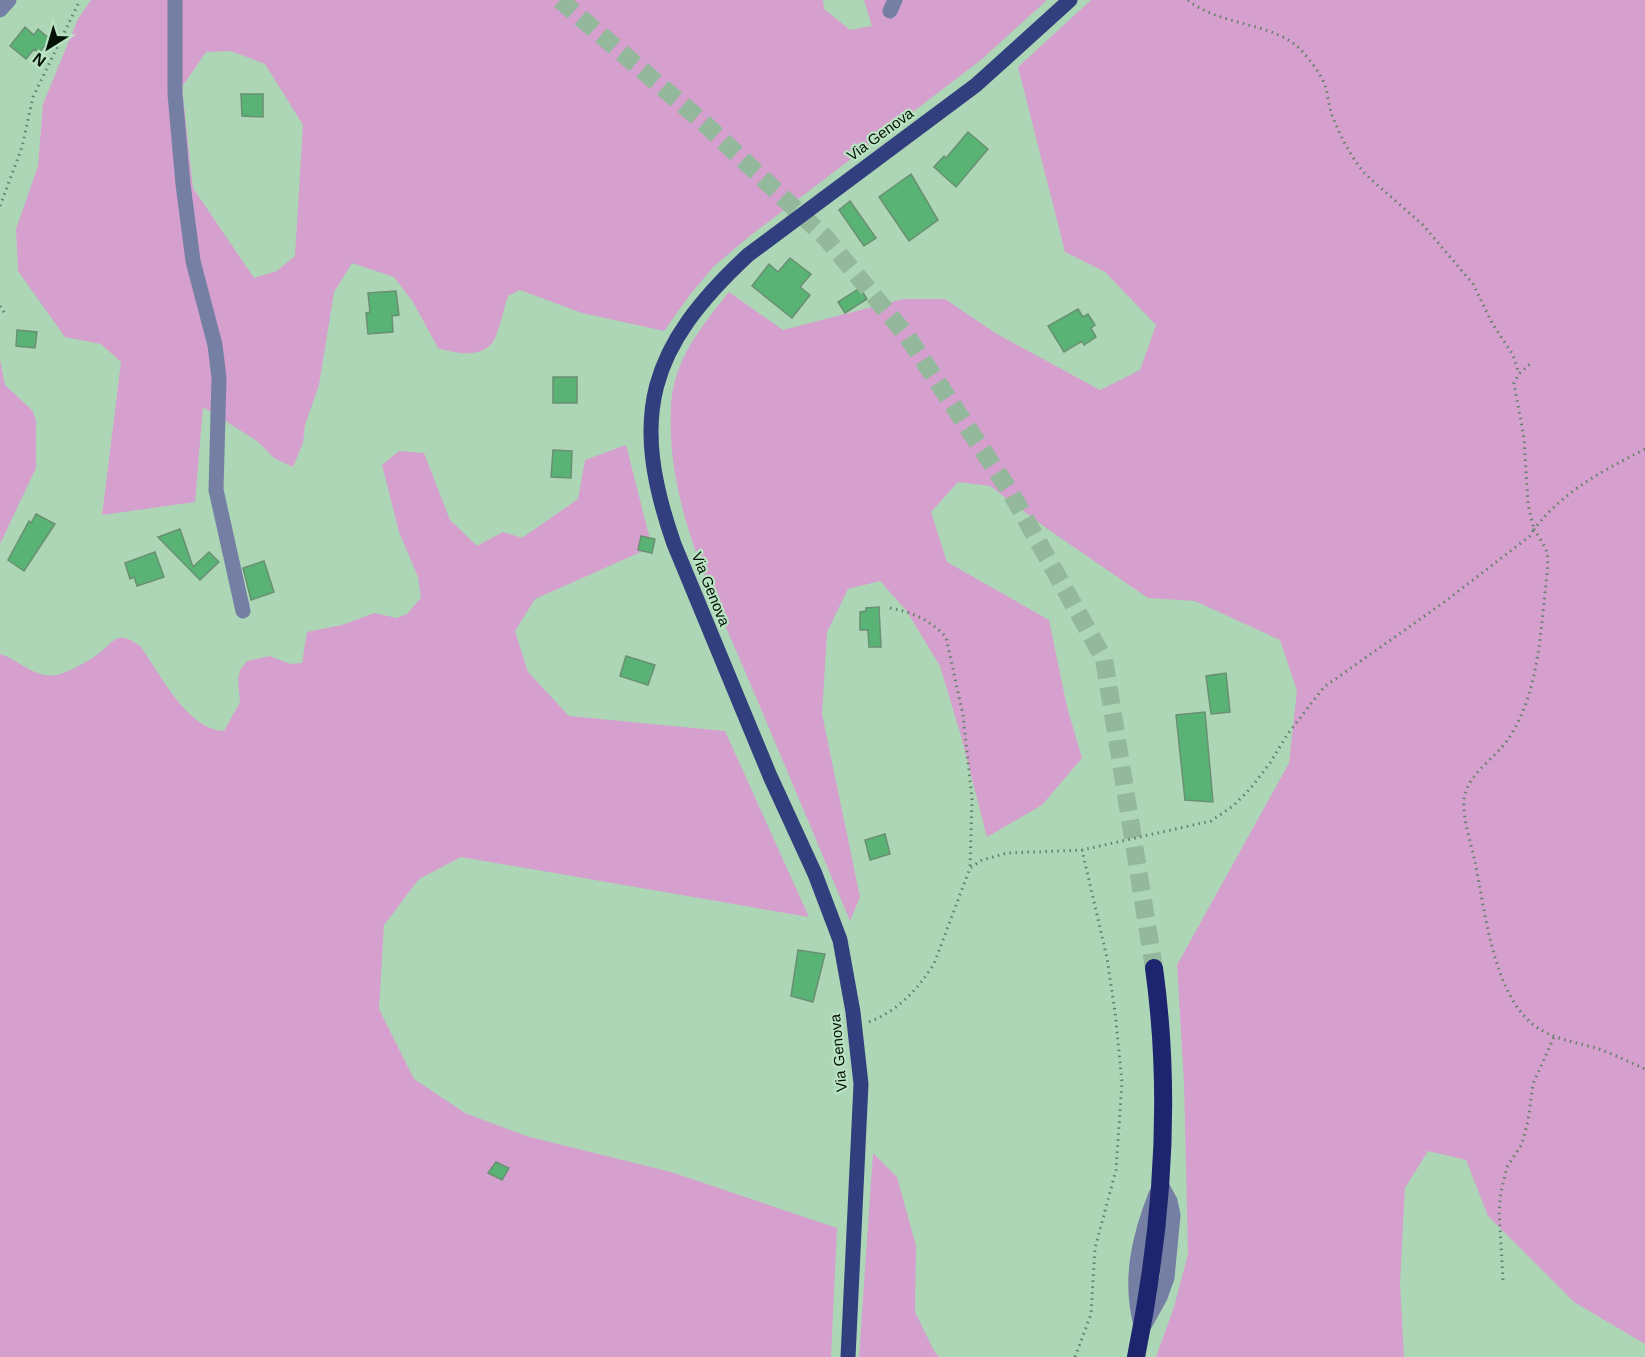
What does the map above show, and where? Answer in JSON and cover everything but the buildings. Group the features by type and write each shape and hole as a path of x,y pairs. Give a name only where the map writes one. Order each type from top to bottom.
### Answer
{"highway":[{"path":"1136,1357 1155,1246 1160,1183 1163,1069 1160,1012 1154,968"}],"main road":[{"name":"Via Genova","path":"848,1357 861,1084 855,1029 840,940 815,874 714,644 660,505 652,461 650,421 656,384 670,349 687,323 720,281 748,255 976,85 1070,0"}],"street":[{"path":"0,10 9,0"},
{"path":"175,0 175,94 183,184 193,261 215,345 219,378 216,490 243,611"}],"path":[{"path":"0,206 22,147 33,97 80,0"},
{"path":"1188,0 1199,9 1278,35 1300,49 1320,75 1333,118 1358,166 1366,176 1423,225 1473,284 1492,323 1512,356 1519,374"},
{"path":"0,306 6,315"},
{"path":"1531,363 1519,374 1514,383 1524,438 1528,505 1534,529 1546,552 1545,593 1537,664 1530,695 1521,717 1507,741 1474,776 1466,791 1463,808 1477,869 1484,916 1503,979 1514,1001 1534,1025 1554,1037 1599,1049 1645,1069"},
{"path":"970,868 982,860 1007,853 1082,850 1211,820 1233,806 1251,789 1287,735 1324,687 1443,603 1530,536 1544,517 1581,483 1645,448"},
{"path":"855,1029 887,1015 903,1003 926,976 934,964 970,868 972,799 963,715 946,637 937,627 910,612 890,608"},
{"path":"1075,1357 1091,1314 1095,1248 1116,1170 1122,1082 1107,958 1082,850"},
{"path":"1503,1280 1499,1210 1501,1192 1507,1167 1522,1144 1533,1084 1554,1037"}],"shaded area":[{"path":"91,0 823,0 824,9 850,30 872,26 864,0 1047,0 981,60 751,235 713,267 664,331 582,313 520,290 508,296 497,333 488,347 475,353 452,352 438,348 413,302 394,277 352,263 334,292 319,385 305,425 303,443 293,467 274,458 257,441 203,407 195,502 102,515 121,362 101,344 65,337 18,271 16,229 38,166 43,104 78,19","holes":["231,51 265,64 303,125 295,256 277,271 254,278 193,188 182,87 206,52"]},
{"path":"1091,0 1645,0 1645,1344 1574,1302 1488,1216 1466,1160 1428,1151 1405,1188 1400,1283 1404,1357 1156,1357 1174,1307 1188,1254 1184,1082 1177,965 1289,763 1297,691 1280,640 1195,601 1148,598 990,486 958,482 931,512 947,562 1049,620 1067,707 1082,758 1042,805 987,837 940,666 906,610 880,581 848,589 827,632 822,714 860,897 850,921 707,583 684,514 676,479 671,443 671,407 677,374 690,345 729,292 783,330 903,299 945,299 997,334 1100,390 1140,370 1156,325 1105,272 1065,252 1018,67"},
{"path":"0,360 5,385 32,410 36,420 36,468 0,544"},
{"path":"626,445 652,547 535,599 515,631 528,672 569,716 725,731 809,917 461,857 419,879 384,925 379,1009 414,1079 465,1113 526,1136 671,1172 837,1228 831,1357 0,1357 0,654 41,674 56,675 91,659 115,640 125,638 141,647 176,699 187,711 211,728 224,731 240,702 238,680 240,670 247,661 270,656 290,664 302,663 307,632 342,625 374,613 397,618 407,614 421,598 418,577 399,532 382,465 399,451 424,453 450,520 477,546 503,532 522,538 578,499 585,460"},
{"path":"873,1153 897,1177 916,1246 915,1312 939,1357 859,1357"}],"tunnel":[{"path":"560,0 704,123 826,238 907,336 1011,493 1104,659 1154,968"}]}
